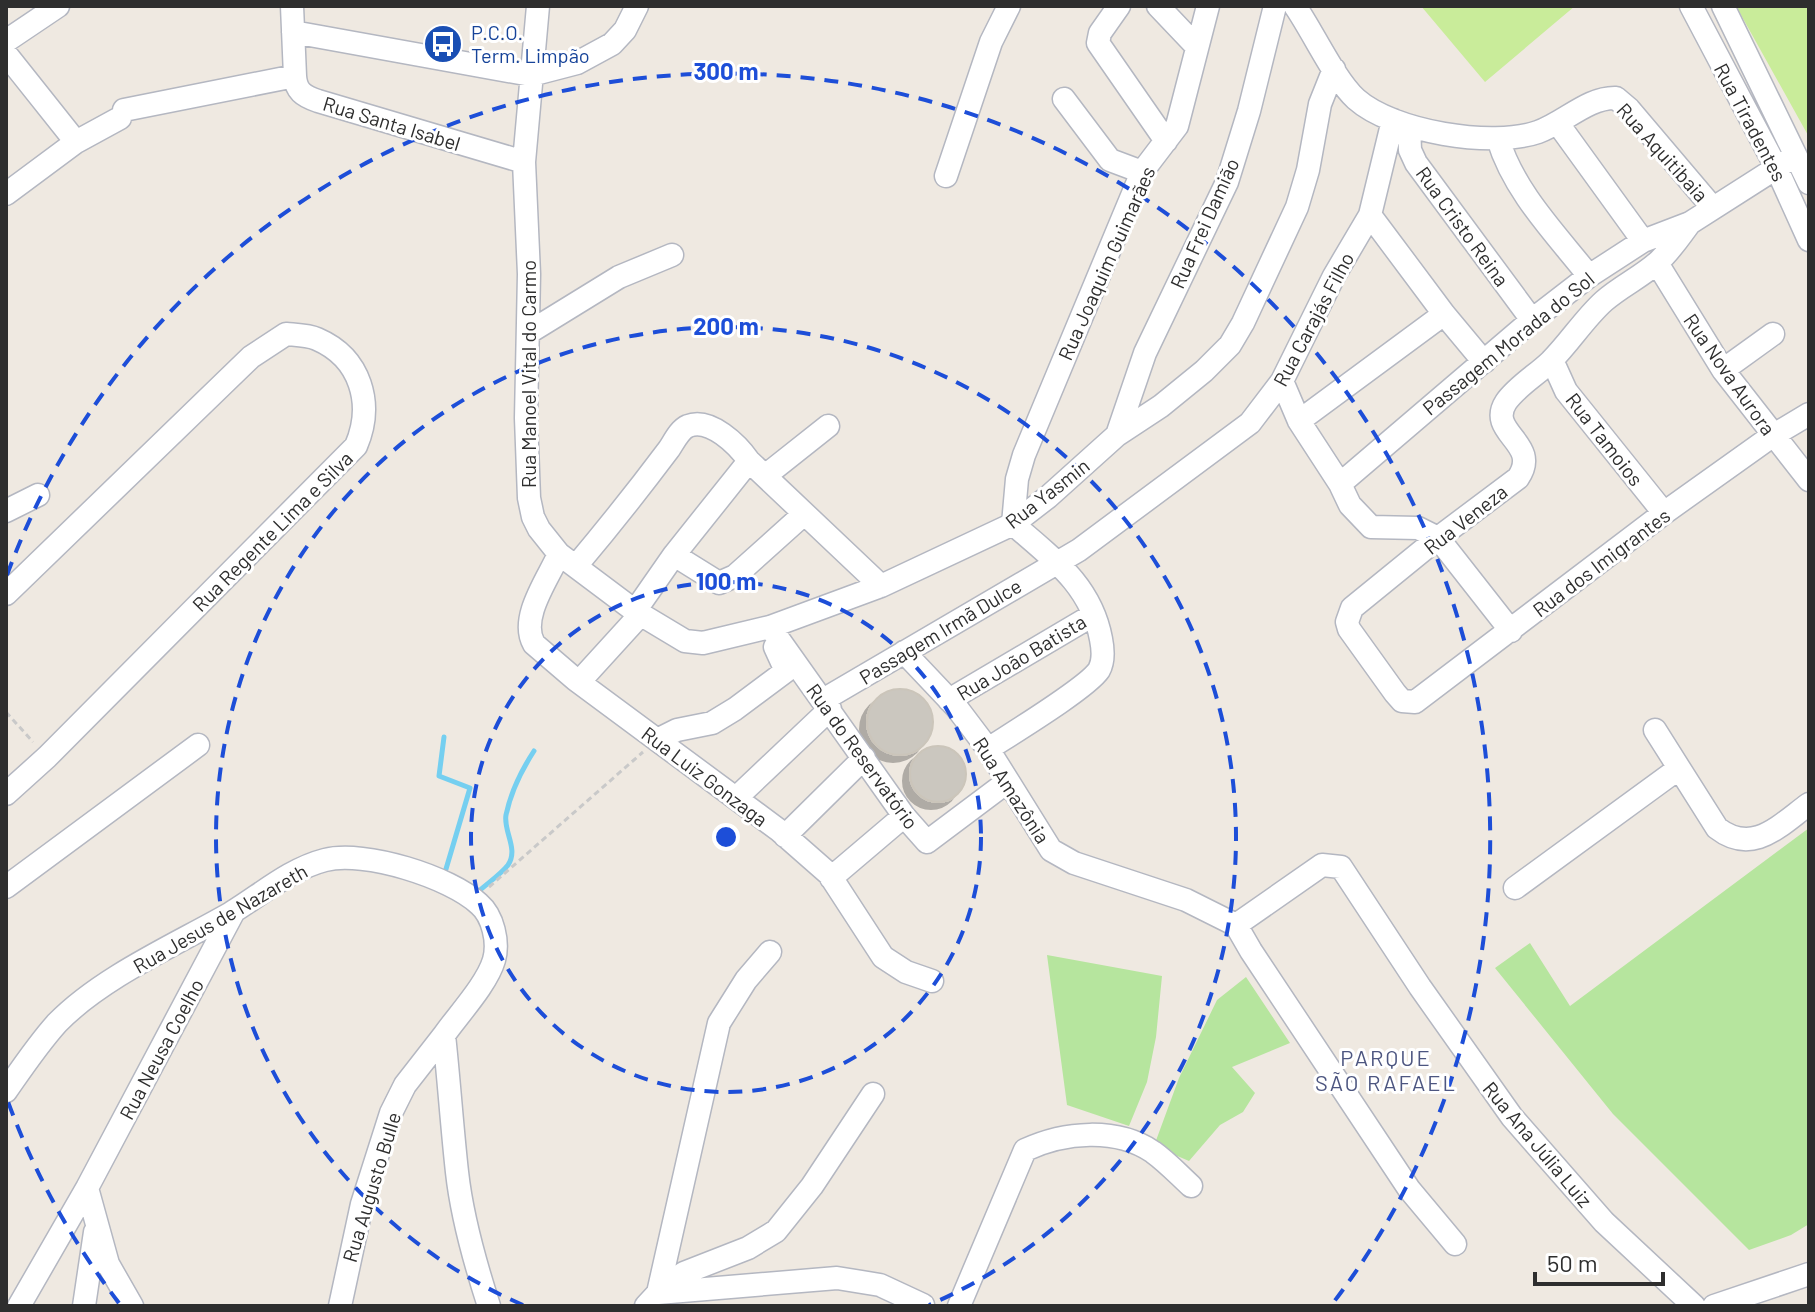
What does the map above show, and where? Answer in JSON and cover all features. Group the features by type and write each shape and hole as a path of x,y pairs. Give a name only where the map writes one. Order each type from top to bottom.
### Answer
{"street":[{"path":"6,41 58,6"},
{"path":"6,194 76,142 122,114 295,76 292,6"},
{"name":"Rua Manoel Vital do Carmo","path":"538,6 524,162 529,274 526,404 529,498 539,529 567,560 638,613 685,641 703,643 774,632 881,586"},
{"path":"293,32 531,75 577,63 612,44 625,30 637,6"},
{"path":"946,176 991,42 1009,6"},
{"path":"1119,6 1100,33 1098,43 1166,141"},
{"path":"1158,6 1197,47"},
{"name":"Rua Joaquim Guimarães","path":"1013,524 1017,479 1024,455 1142,172 1177,126 1208,6"},
{"name":"Rua Frei Damião","path":"1117,435 1145,353 1227,182 1249,111 1275,6"},
{"name":"Rua Aquitibaia","path":"1295,6 1354,97 1374,112 1401,123 1498,139 1522,137 1559,125 1598,100 1616,98 1623,102 1713,208"},
{"name":"Rua Tiradentes","path":"1723,6 1786,161 1809,240"},
{"name":"Rua Tiradentes","path":"1700,9 1786,161 1809,183"},
{"path":"6,54 76,142"},
{"name":"Rua Yasmin","path":"881,586 1013,524 1117,435 1161,406 1204,371 1230,345 1297,207 1308,170 1320,104 1334,69"},
{"name":"Rua Santa Isabel","path":"295,76 296,87 301,93 318,101 524,162"},
{"path":"1064,99 1110,160 1142,172"},
{"name":"Rua Carajás Filho","path":"1057,562 1079,550 1250,423 1282,381 1334,276 1370,215 1401,123"},
{"name":"Rua Cristo Reina","path":"1401,123 1416,163 1532,320"},
{"path":"1559,125 1643,241"},
{"path":"1498,139 1506,164 1519,185 1589,276"},
{"name":"Passagem Morada do Sol","path":"1340,484 1532,320 1589,276 1643,241 1690,223 1786,161"},
{"path":"1370,215 1484,362"},
{"name":"Passagem Morada do Sol","path":"1552,360 1602,303 1657,263 1690,223"},
{"path":"528,333 619,277 672,255"},
{"name":"Rua Nova Aurora","path":"1657,263 1723,370 1809,480"},
{"path":"1299,421 1444,314"},
{"name":"Rua Regente Lima e Silva","path":"6,594 136,465 251,357 276,340 286,334 314,337 339,351 356,376 365,401 364,427 356,446 47,757 6,794"},
{"path":"1723,370 1773,334"},
{"name":"Rua Tamoios","path":"1552,360 1566,391 1664,513"},
{"name":"Rua Veneza","path":"1395,693 1349,629 1347,622 1352,608 1518,478 1525,468 1522,450 1506,430 1501,416 1506,402 1552,360"},
{"path":"1282,381 1299,421 1350,505 1371,527 1418,528 1438,538 1511,631"},
{"name":"Rua dos Imigrantes","path":"1395,693 1402,701 1415,702 1664,513 1772,436 1809,414"},
{"path":"567,560 614,520 683,429 700,424 712,428 739,447 757,468 881,586"},
{"path":"579,682 638,613 674,555 757,468 828,426"},
{"path":"6,511 38,495"},
{"path":"674,555 719,583 735,576 804,514"},
{"path":"988,749 1098,671 1101,665 1102,647 1093,615 1072,576 1013,524"},
{"name":"Rua Luiz Gonzaga","path":"567,560 531,615 530,636 541,651 785,836 831,878 883,957 906,972 932,981"},
{"name":"Passagem Irmã Dulce","path":"736,798 827,705 904,652 1057,562"},
{"name":"Rua João Batista","path":"949,700 1093,615"},
{"path":"657,740 677,730 712,723 786,671 772,641 774,632"},
{"name":"Rua do Reservatório","path":"774,632 904,816 927,842 1007,782"},
{"name":"Rua Amazônia","path":"904,652 949,700 988,749 1051,850 1074,863 1186,900 1236,925"},
{"path":"1655,730 1717,828 1727,836 1740,840 1764,836 1809,804"},
{"path":"6,887 198,745"},
{"path":"785,836 864,758"},
{"path":"1515,888 1678,769"},
{"path":"831,878 904,816"},
{"name":"Rua Jesus de Nazareth","path":"6,1091 59,1022 113,980 234,911 302,867 330,859 360,859 385,864 459,889 474,900"},
{"name":"Rua Ana Júlia Luiz","path":"1236,925 1322,865 1341,867 1420,987 1512,1117 1604,1222 1694,1306"},
{"path":"474,900 482,906 495,932 495,959 444,1035 457,1173 476,1266 489,1306"},
{"name":"Rua Neusa Coelho","path":"19,1306 87,1188 234,911"},
{"path":"1236,925 1409,1189 1455,1244"},
{"path":"652,1299 719,1023 746,980 770,952"},
{"name":"Rua Augusto Bulle","path":"340,1306 358,1215 391,1113 405,1085 444,1035"},
{"path":"652,1299 684,1273 748,1248 776,1231 812,1186 873,1094"},
{"path":"959,1306 1025,1150 1044,1141 1076,1135 1129,1140 1153,1152 1191,1186"},
{"path":"87,1188 108,1264 132,1306"},
{"path":"84,1306 96,1225"},
{"path":"1714,1306 1809,1274"},
{"path":"652,1299 837,1278 880,1285 923,1306"}],"path":[{"path":"6,712 47,757"},
{"path":"474,900 657,740"}],"green space":[{"path":"1421,6 1575,6 1485,82"},
{"path":"1736,6 1809,6 1809,137"},
{"path":"1809,828 1809,1224 1791,1235 1749,1250 1613,1114 1495,968 1530,943 1570,1006"},
{"path":"1047,955 1162,976 1156,1037 1147,1082 1129,1126 1067,1105"},
{"path":"1246,977 1290,1043 1232,1067 1255,1093 1243,1112 1220,1125 1189,1161 1154,1146 1179,1078 1217,1000"}],"building":[{"path":"906,689 924,698 931,709 931,735 924,746 913,753 894,755 876,746 869,735 867,716 876,698 887,691"},
{"path":"938,746 958,754 966,774 958,794 938,802 918,794 910,774 918,754"}],"waterway":[{"path":"444,737 439,776 470,788 446,869"},
{"path":"479,891 502,872 511,859 506,815 517,782 534,751"}],"place":[{"name":"P.C.O. Term. Limpão","path":"443,44"}],"district":[{"name":"PARQUE SÃO RAFAEL","path":"1386,1070"}]}
